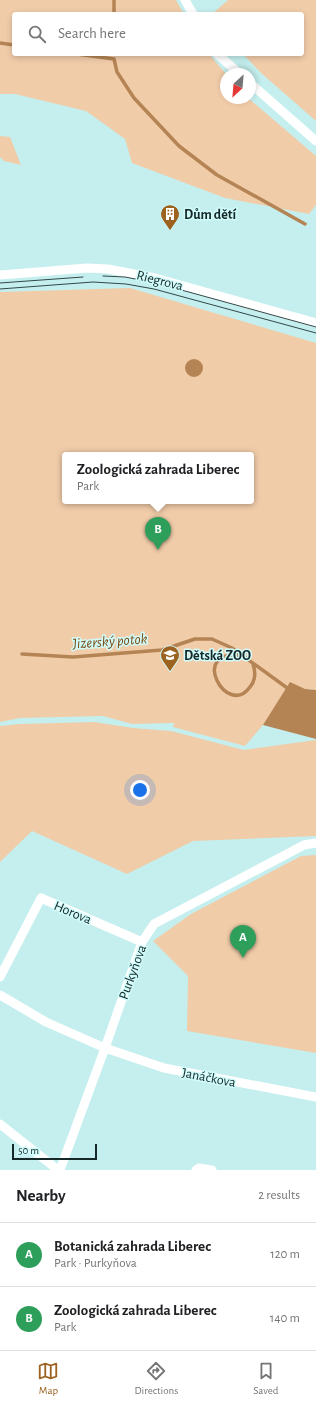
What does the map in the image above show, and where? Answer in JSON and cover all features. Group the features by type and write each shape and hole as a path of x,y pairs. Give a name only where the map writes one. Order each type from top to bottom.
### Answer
{"street":[{"path":"185,0 192,12"},
{"path":"219,56 233,68"},
{"path":"256,88 316,141"},
{"name":"Riegrova","path":"0,275 87,268 124,271 155,278 316,323"},
{"name":"Purkyňova","path":"59,1170 105,1048 142,942 154,924 304,845 316,843"},
{"name":"Horova","path":"0,977 41,898 142,942"},
{"path":"0,995 46,1022 105,1048"},
{"name":"Janáčkova","path":"105,1048 164,1068 316,1097"},
{"path":"0,1124 59,1170"},
{"path":"196,1170 199,1168 212,1170"}],"shaded area":[{"path":"0,0 176,0 183,12 12,12 12,56 211,56 221,68 220,104 255,104 316,156 316,205 309,214 225,198 132,163 125,139 86,111 15,94 0,94"},
{"path":"228,0 316,0 316,121 261,73 245,56 304,56 304,12 214,12"},
{"path":"0,136 10,137 21,165 4,161 0,157"},
{"path":"130,288 316,343 316,690 305,689 263,725 245,746 173,727 174,723 132,724 103,716 20,718 0,722 0,292"},
{"path":"194,359 200,362 203,368 200,374 194,377 188,374 185,368 188,362"},
{"path":"290,682 305,689 316,690 316,739 263,725"},
{"path":"94,722 133,728 171,731 244,750 316,740 316,836 193,841 127,874 32,831 0,862 0,726"},
{"path":"316,855 316,1053 187,1031 188,976 153,941 191,914 301,856"}],"waterway":[{"path":"114,0 114,12"},
{"path":"0,43 12,45"},
{"path":"92,56 114,59 117,72 134,98 179,146 217,175 305,224"},
{"name":"Jizerský potok","path":"22,654 73,657 162,650 195,639 212,639 232,648 290,690"},
{"path":"241,656 225,656 217,662 214,671 217,680 223,689 231,695 241,695 250,687 255,676 253,664"}],"tram line":[{"path":"103,276 125,277 156,283 316,327"},
{"path":"0,283 83,277"},
{"path":"0,289 93,282 126,284 154,289 316,333"}],"place":[{"name":"Dům dětí","path":"170,231"},
{"name":"Zoologická zahrada Liberec","path":"158,550"},
{"name":"Dětská ZOO","path":"170,672"},
{"name":"Botanická zahrada Liberec","path":"243,958"}]}
